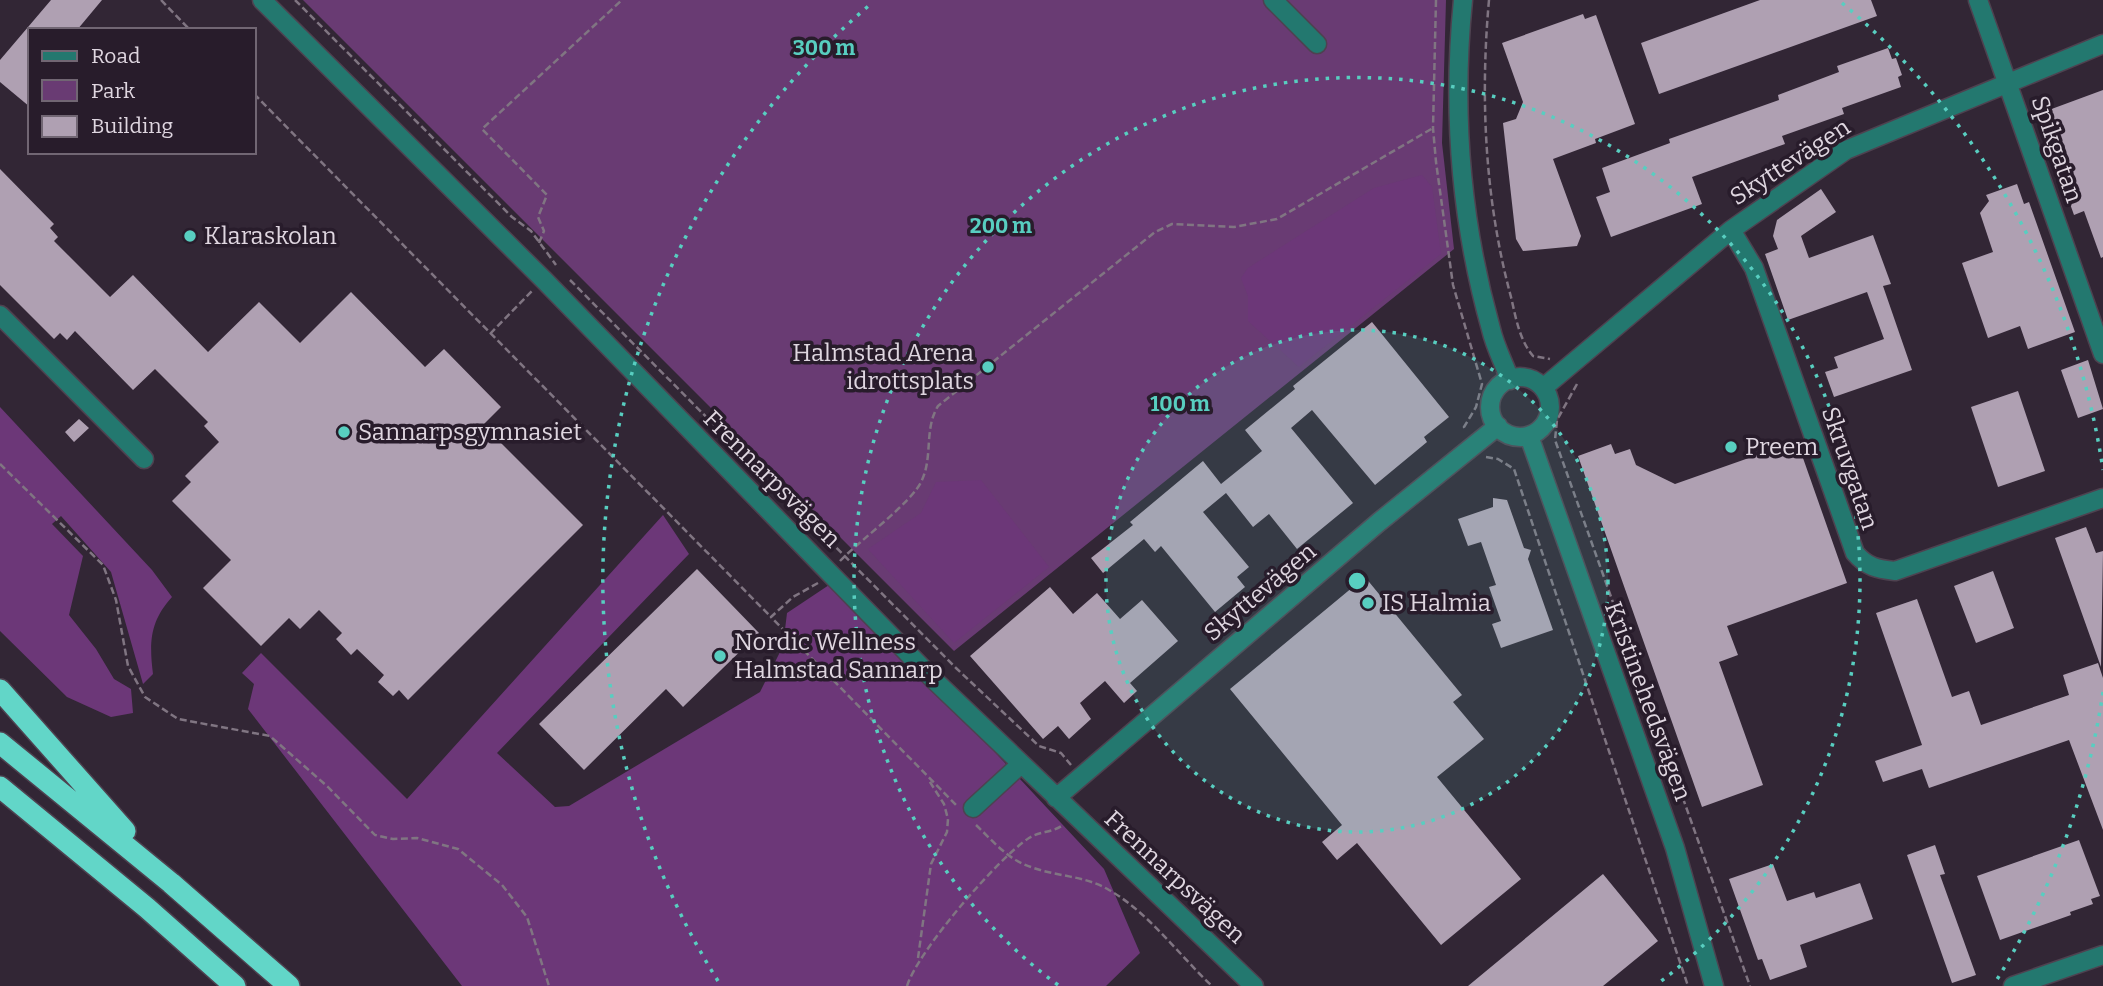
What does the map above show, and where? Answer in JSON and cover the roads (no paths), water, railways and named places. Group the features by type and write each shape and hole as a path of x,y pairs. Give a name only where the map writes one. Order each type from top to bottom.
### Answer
{"highway":[{"path":"0,690 171,883"},
{"path":"0,743 171,883 289,986"},
{"path":"0,787 147,908 235,986"}],"street":[{"name":"Frennarpsvägen","path":"262,0 544,280 934,680 1254,986"},
{"path":"1273,0 1317,44"},
{"path":"1463,0 1459,150 1469,240 1491,331 1510,380"},
{"name":"Spikgatan","path":"1978,0 2103,354"},
{"name":"Skyttevägen","path":"1543,388 1731,230 1846,150 2103,44"},
{"name":"Skruvgatan","path":"1731,230 1754,268 1854,553 1862,561 1874,569 1895,571 2103,498"},
{"path":"0,315 144,459"},
{"path":"1528,379 1543,388 1549,402 1548,417 1539,430 1529,436 1512,435 1497,426 1492,415 1491,402 1499,387 1510,380 1528,379"},
{"name":"Skyttevägen","path":"1056,798 1080,775 1497,426"},
{"name":"Kristinehedsvägen","path":"1529,436 1675,848 1714,986"},
{"path":"968,813 1021,764"},
{"path":"2013,986 2103,955"}],"place":[{"name":"Klaraskolan","path":"190,236"},
{"name":"Halmstad Arena idrottsplats","path":"988,367"},
{"name":"Sannarpsgymnasiet","path":"344,432"},
{"name":"Preem","path":"1731,447"},
{"name":"IS Halmia","path":"1368,603"},
{"name":"Nordic Wellness Halmstad Sannarp","path":"720,656"}]}
